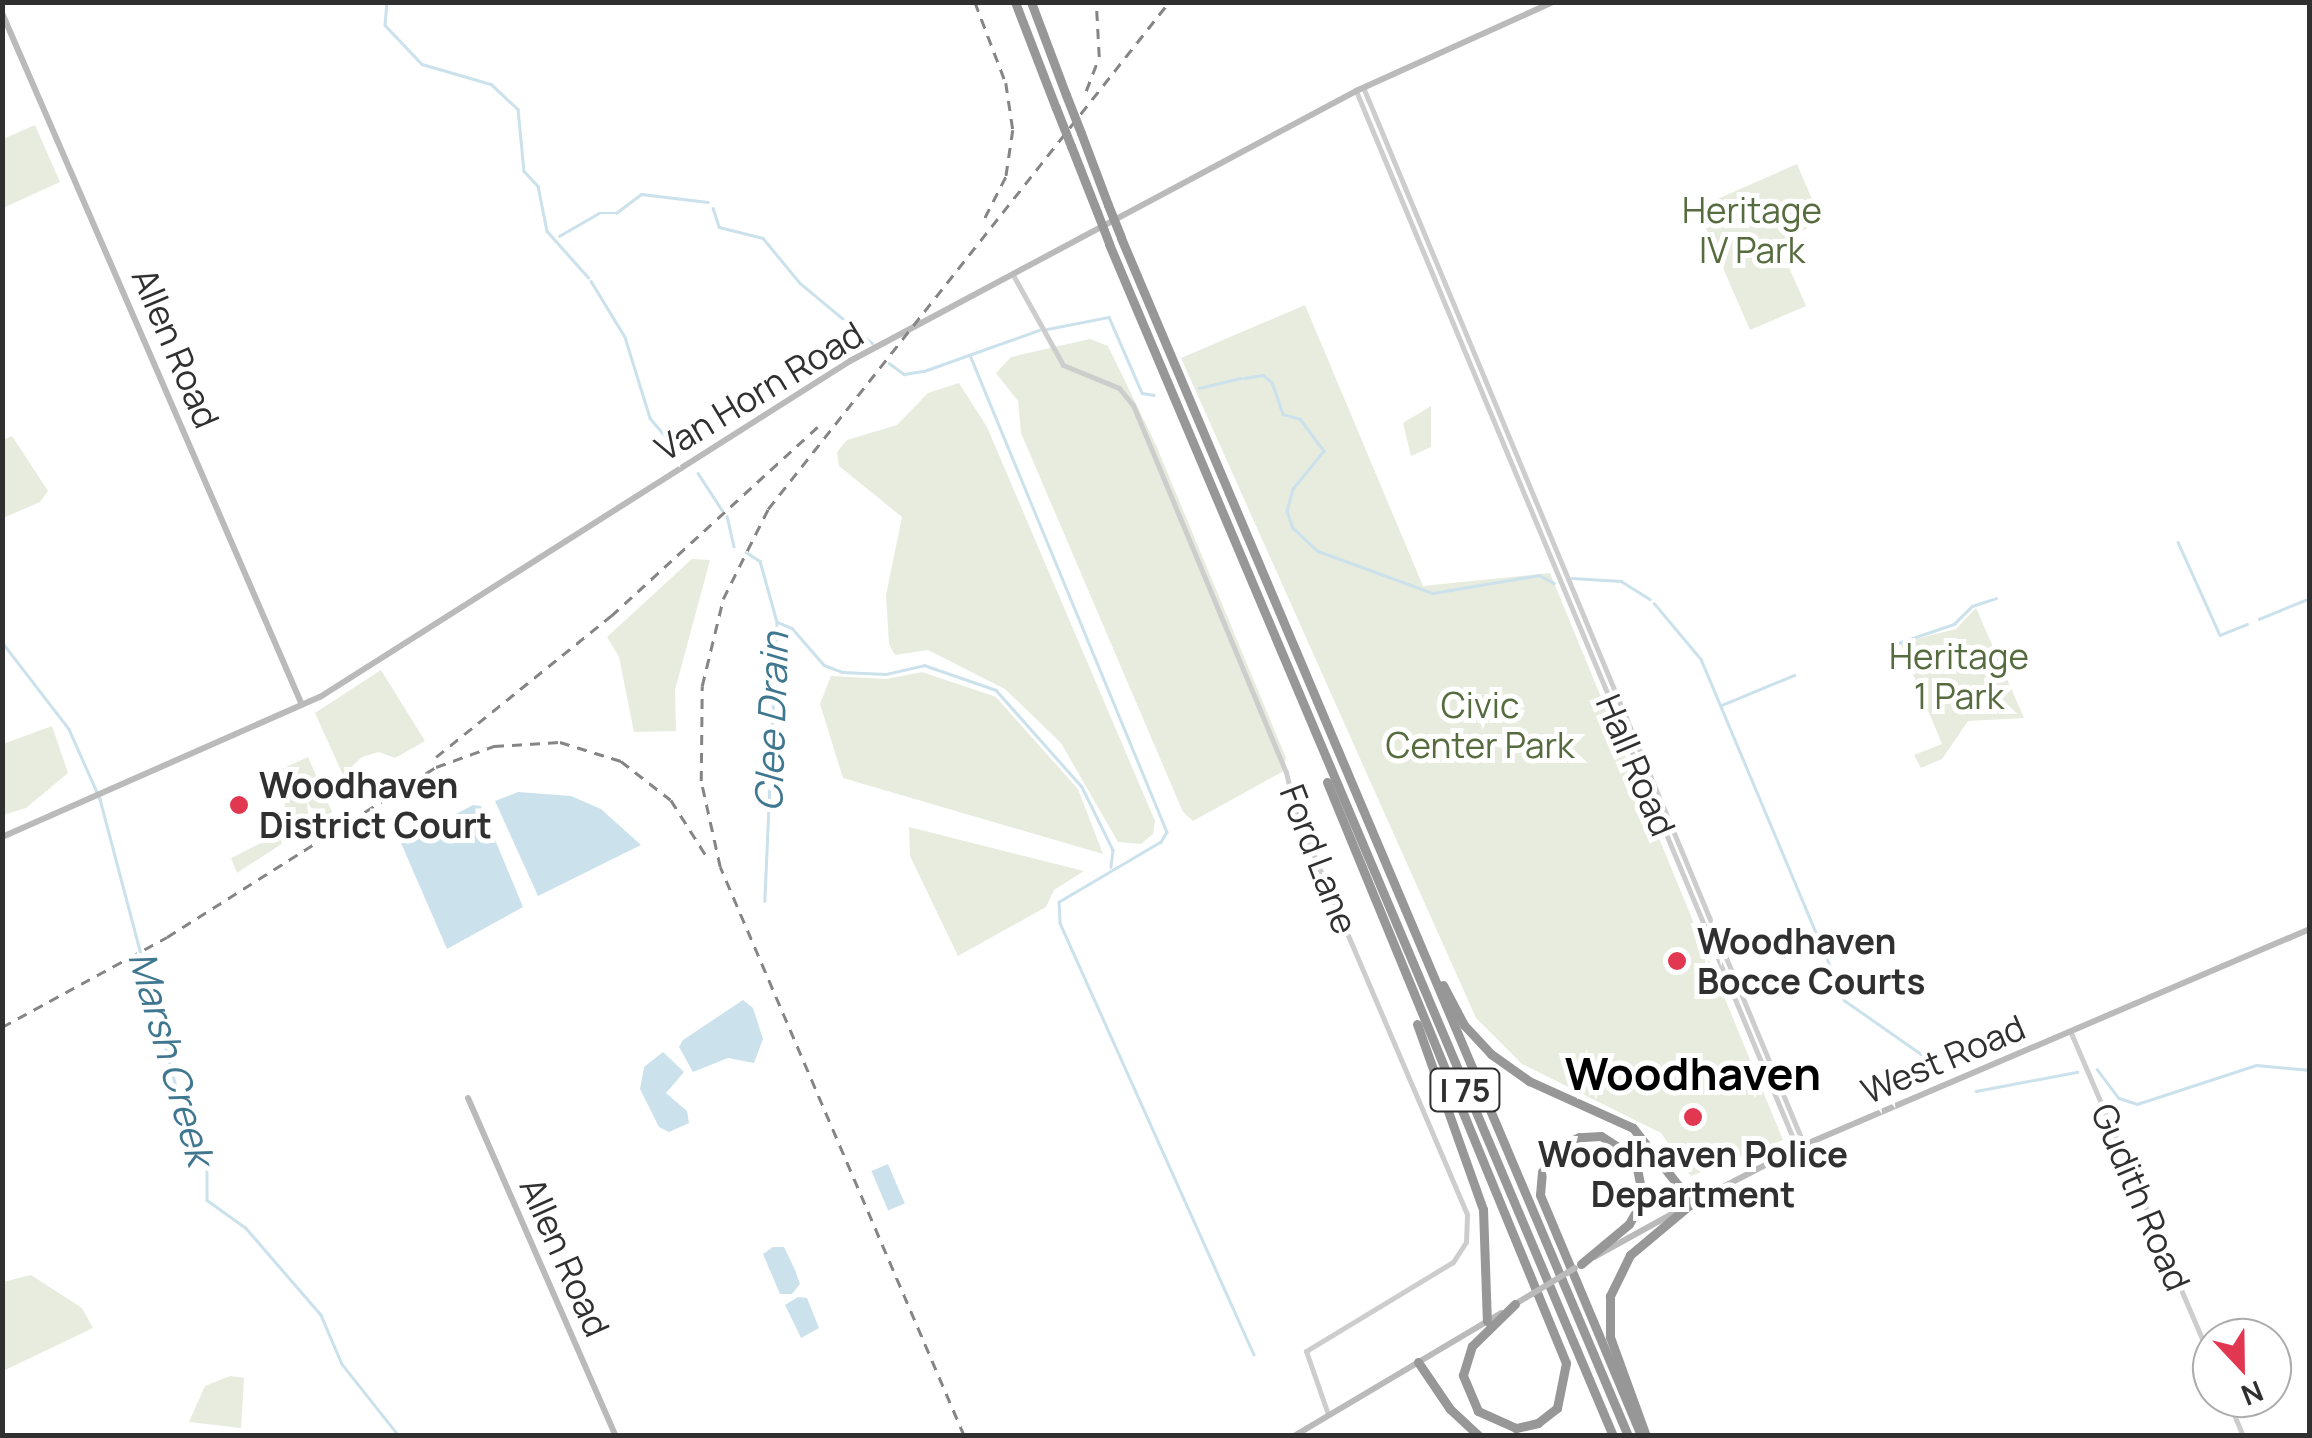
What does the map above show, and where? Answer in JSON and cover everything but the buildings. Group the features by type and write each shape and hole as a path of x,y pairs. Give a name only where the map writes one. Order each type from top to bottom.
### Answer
{"highway":[{"name":"I 75","path":"1015,2 1109,244 1613,1436"},
{"name":"I 75","path":"1031,2 1121,238 1628,1436"},
{"path":"1318,745 1483,1209 1487,1322"},
{"path":"1413,930 1464,1025 1490,1054 1529,1081 1633,1128 1692,1202 1630,1255 1610,1296 1610,1337 1644,1436"},
{"path":"1402,974 1566,1363 1556,1408 1538,1423 1516,1428 1478,1411 1463,1375 1472,1346 1516,1304"},
{"path":"1578,1266 1628,1224 1644,1191 1632,1154 1596,1135 1571,1140 1553,1153 1542,1172 1540,1195 1644,1436"},
{"path":"1418,1362 1450,1409 1479,1436"}],"main road":[{"name":"Van Horn Road","path":"2,837 302,704 828,374 1359,89 1553,2"},
{"name":"Allen Road","path":"2,13 302,704"},
{"name":"West Road","path":"1294,1436 1578,1266 1800,1146 2310,929"},
{"name":"Allen Road","path":"468,1098 616,1436"}],"street":[{"name":"Hall Road","path":"1359,89 1800,1146"},
{"name":"Ford Lane","path":"1012,275 1063,365 1118,388 1134,405 1468,1222 1464,1249 1453,1262 1306,1351 1328,1414"},
{"name":"Gudith Road","path":"2071,1032 2193,1318"}],"green space":[{"path":"35,125 60,182 3,208 3,139"},
{"name":"Heritage IV Park","path":"1797,164 1821,220 1794,236 1788,265 1806,306 1750,330 1697,208"},
{"name":"Civic Center Park","path":"1305,305 1423,586 1550,573 1783,1140 1691,1176 1661,1133 1522,1064 1476,1018 1181,358"},
{"path":"1090,339 1108,346 1156,445 1286,758 1282,772 1193,821 1183,812 1021,433 1018,401 996,373 1011,357"},
{"path":"959,383 987,427 1155,821 1153,834 1141,844 1118,842 1061,743 1005,689 928,650 895,655 889,644 886,595 902,517 839,466 837,452 847,440 897,425 928,393"},
{"path":"1431,406 1431,447 1411,456 1403,423"},
{"path":"12,436 48,491 40,502 3,518 3,440"},
{"path":"692,559 710,560 675,690 676,731 634,732 619,657 607,637"},
{"name":"Heritage 1 Park","path":"1976,608 2024,718 1968,721 1942,759 1921,768 1914,755 1942,744 1900,643 1956,629"},
{"path":"381,670 425,741 395,758 379,752 362,757 343,775 315,713"},
{"path":"922,672 996,697 1078,789 1103,854 843,778 820,704 831,676 886,679"},
{"path":"52,726 68,773 26,808 3,815 3,744"},
{"path":"308,757 332,812 318,820 307,801 309,826 237,873 231,858 293,827 270,774"},
{"path":"909,827 1084,871 1054,890 1046,907 958,956 910,856"},
{"path":"31,1275 82,1308 93,1328 3,1371 3,1282"},
{"path":"230,1376 244,1378 241,1428 189,1422 205,1386"}],"water":[{"path":"518,792 571,796 601,809 641,845 538,896 495,801"},
{"path":"473,805 481,806 523,907 447,949 401,843"},
{"path":"743,1000 753,1008 763,1039 754,1063 728,1058 693,1072 679,1047 683,1040"},
{"path":"663,1052 684,1072 666,1093 687,1111 689,1123 669,1132 659,1127 640,1089 644,1067"},
{"path":"888,1164 905,1204 888,1211 871,1171"},
{"path":"773,1247 784,1247 795,1270 800,1284 792,1294 780,1294 763,1254"},
{"path":"798,1297 807,1298 819,1328 801,1338 785,1305"}],"waterway":[{"path":"387,2 385,25 422,64 491,84 518,109 524,171 538,186 547,231 588,277"},
{"path":"559,236 599,213 616,213 641,194 708,202"},
{"path":"713,208 719,227 763,238 800,283 872,343"},
{"name":"Clee Drain","path":"591,281 625,337 650,418 680,453"},
{"path":"1047,329 1109,317 1142,393 1154,395"},
{"path":"889,363 904,374 924,371 1039,330"},
{"path":"970,355 1167,832 1161,842 1059,902 1060,923 1254,1354"},
{"path":"1244,378 1263,375 1272,382 1283,414 1300,419 1324,451 1293,489 1287,511 1293,528 1318,551 1433,593 1539,575 1554,583"},
{"path":"1199,388 1241,378"},
{"name":"Clee Drain","path":"698,473 722,510"},
{"name":"Clee Drain","path":"727,516 734,546"},
{"path":"2178,542 2220,635 2247,624"},
{"name":"Clee Drain","path":"746,552 760,561 777,622 765,901"},
{"path":"1572,578 1621,581 1650,599"},
{"path":"1889,646 1954,624 1972,606 1996,598"},
{"path":"2259,619 2310,598"},
{"path":"1654,603 1701,659 1844,1000 1944,1070"},
{"path":"777,622 792,628 824,665 842,672 886,674 924,665 996,690 1082,787 1113,850 1111,867"},
{"name":"Marsh Creek","path":"2,642 69,729 100,799 188,1132 207,1167 207,1200 246,1228 321,1315 342,1364 399,1436"},
{"path":"1722,705 1794,675"},
{"path":"2097,1069 2119,1098 2137,1104 2256,1065 2310,1070"},
{"path":"1976,1091 2077,1072"}],"railway":[{"path":"975,2 1006,83 1013,130 1006,177 985,218"},
{"path":"1086,91 1099,57 1096,2"},
{"path":"964,1436 720,867 701,781 702,686 723,599 768,509 1169,2"},
{"path":"436,757 611,616 817,427"},
{"path":"2,1027 167,937 436,767 494,746 560,742 621,761 671,800 707,857"}],"place":[{"name":"Woodhaven District Court","path":"239,805"},
{"name":"Woodhaven Bocce Courts","path":"1677,961"},
{"name":"Woodhaven Police Department","path":"1693,1117"}],"district":[{"name":"Woodhaven","path":"1693,1074"}]}
